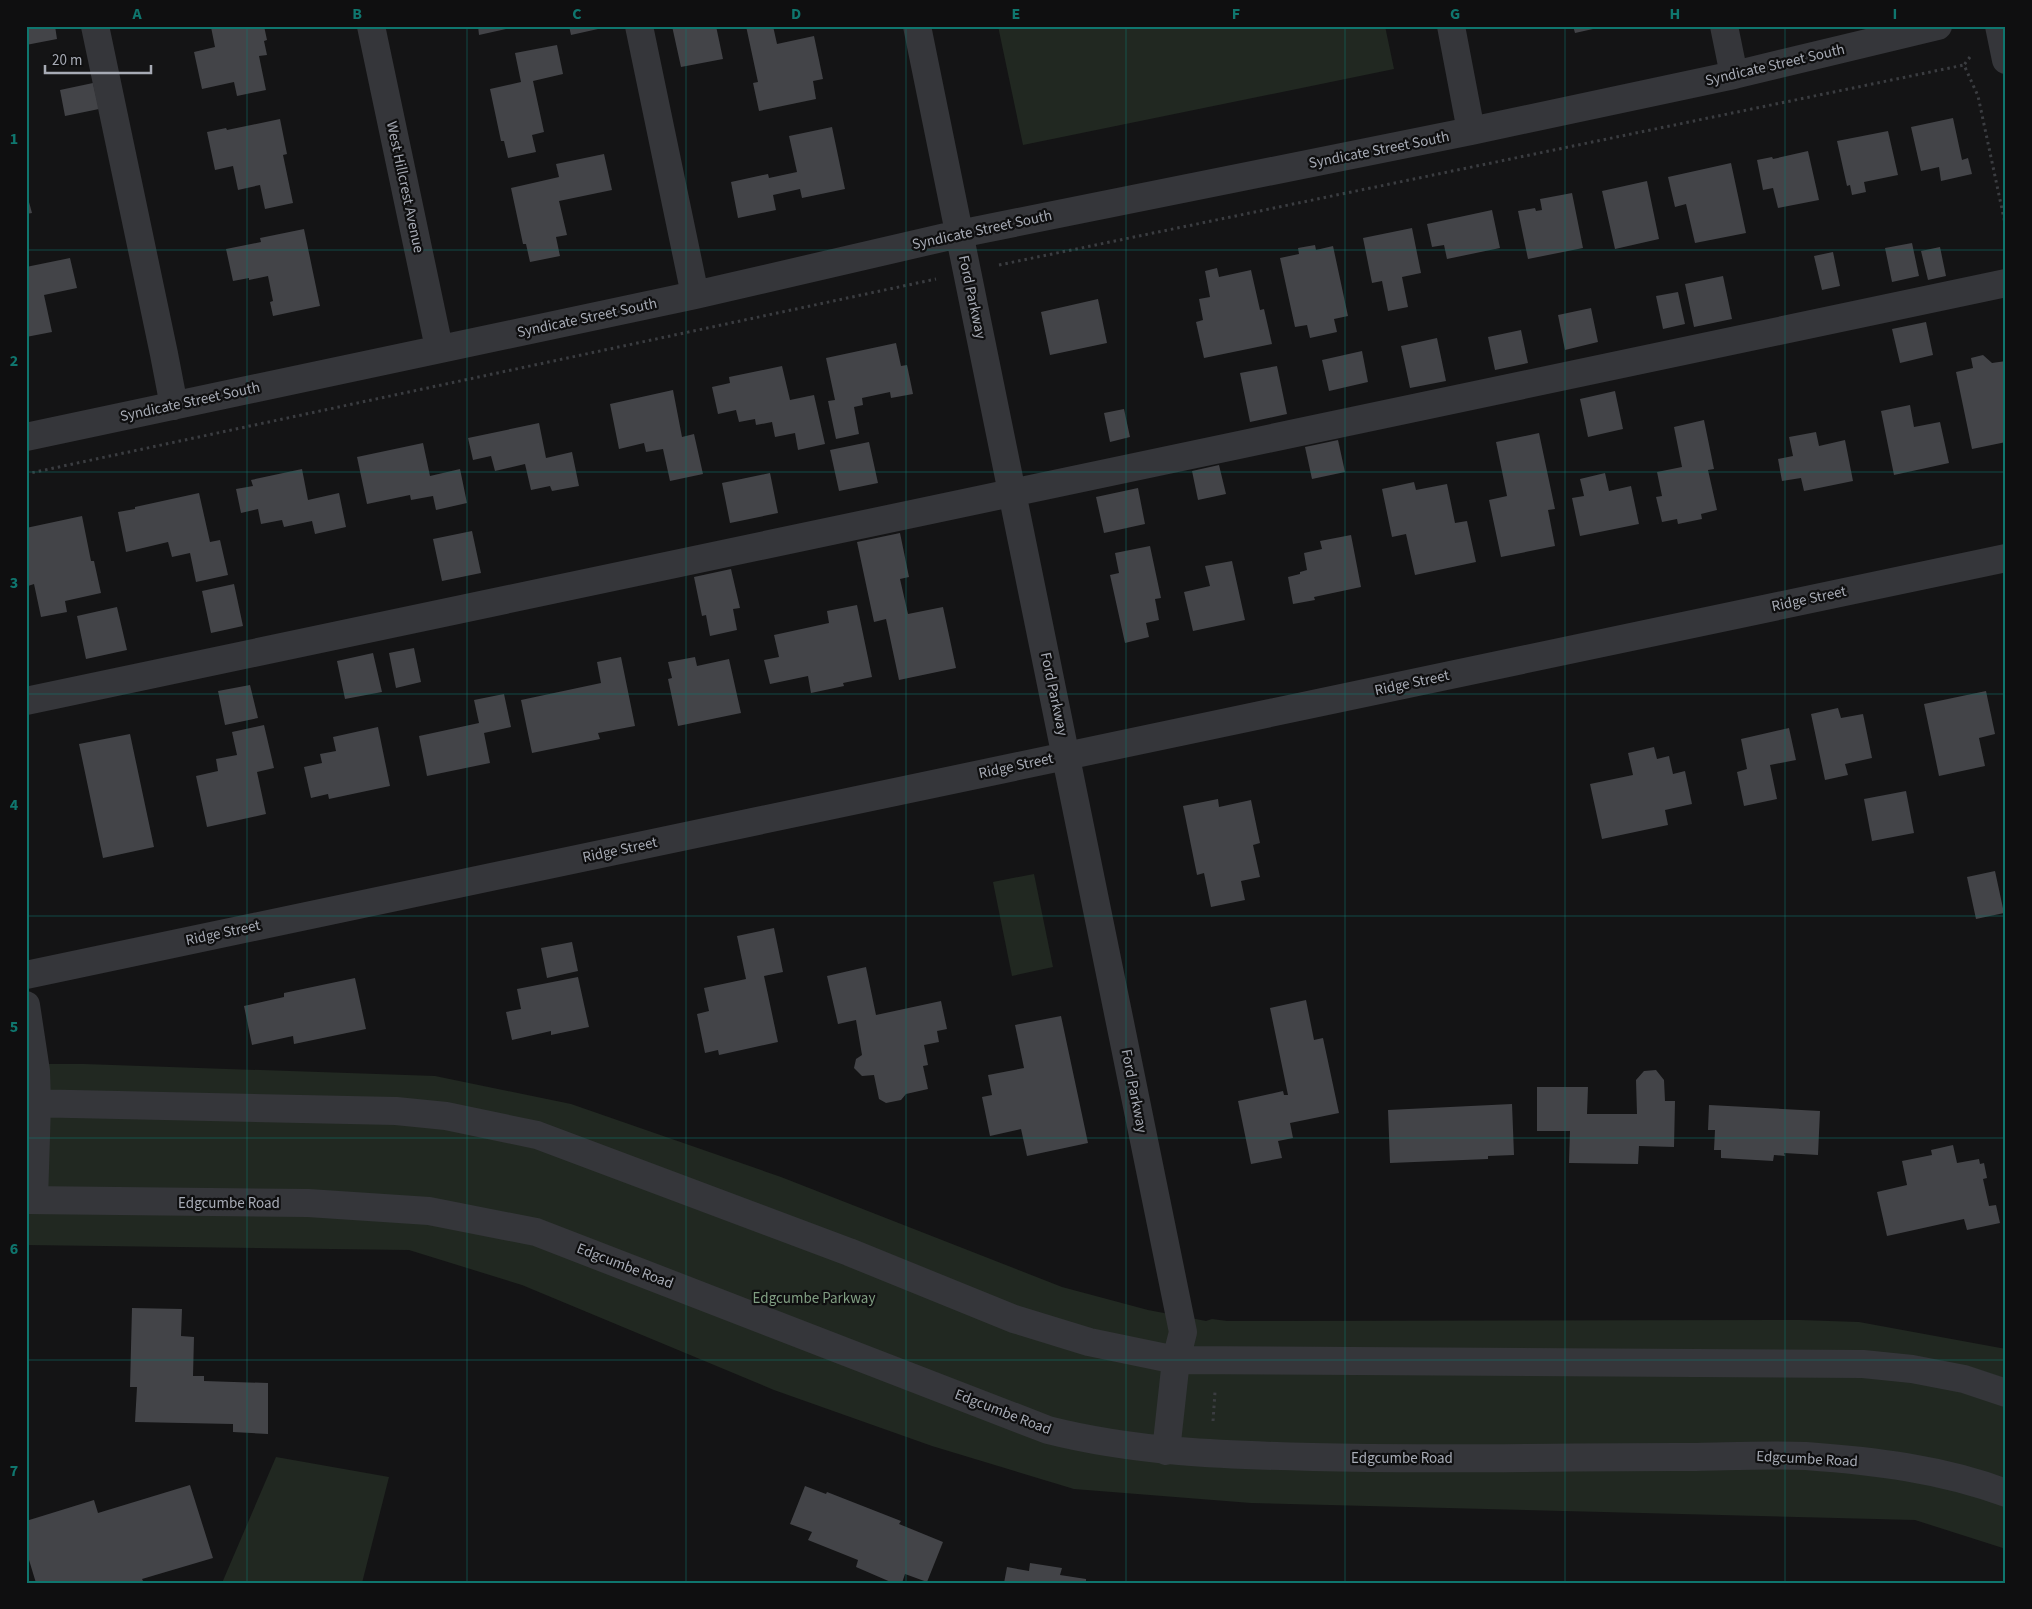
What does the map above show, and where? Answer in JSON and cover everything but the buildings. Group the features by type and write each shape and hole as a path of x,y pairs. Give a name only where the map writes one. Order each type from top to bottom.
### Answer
{"street":[{"path":"96,26 174,406"},
{"name":"West Hillcrest Avenue","path":"371,26 439,348"},
{"path":"639,26 695,295"},
{"name":"Ford Parkway","path":"917,26 1183,1332 1176,1360 1166,1451"},
{"path":"1451,26 1471,131"},
{"path":"1724,26 1734,75"},
{"name":"Syndicate Street South","path":"26,437 695,295 959,234 1471,131 1734,75 1938,26"},
{"path":"1999,26 2006,60"},
{"path":"26,701 2006,283"},
{"name":"Ridge Street","path":"26,975 2006,558"},
{"path":"26,1005 36,1071 31,1104 30,1200"},
{"path":"31,1104 396,1111 446,1116 503,1127 537,1135 582,1151 849,1252 1014,1319 1089,1342 1176,1360 1863,1364 1912,1369 1964,1379 2006,1393"},
{"name":"Edgcumbe Road","path":"30,1200 308,1203 420,1210 536,1232 1048,1430 1088,1440 1166,1451 1210,1454 1369,1458 1805,1456 1934,1472 2006,1493"}],"path":[{"path":"993,266 1964,65 1970,57"},
{"path":"1964,65 1978,96 2006,228"},
{"path":"26,474 936,279"},
{"path":"1212,1428 1215,1391"}],"green space":[{"path":"998,26 1385,26 1394,69 1023,145"},
{"path":"1034,874 1053,967 1012,976 993,882"},
{"name":"Edgcumbe Parkway","path":"26,1064 84,1064 435,1076 571,1104 781,1177 1062,1287 1148,1310 1206,1321 1212,1319 1227,1321 1800,1320 1859,1322 2006,1349 2006,1549 1915,1520 1251,1503 1074,1489 932,1446 774,1390 522,1285 409,1250 26,1245"},
{"path":"276,1457 389,1477 362,1583 222,1583"}]}
